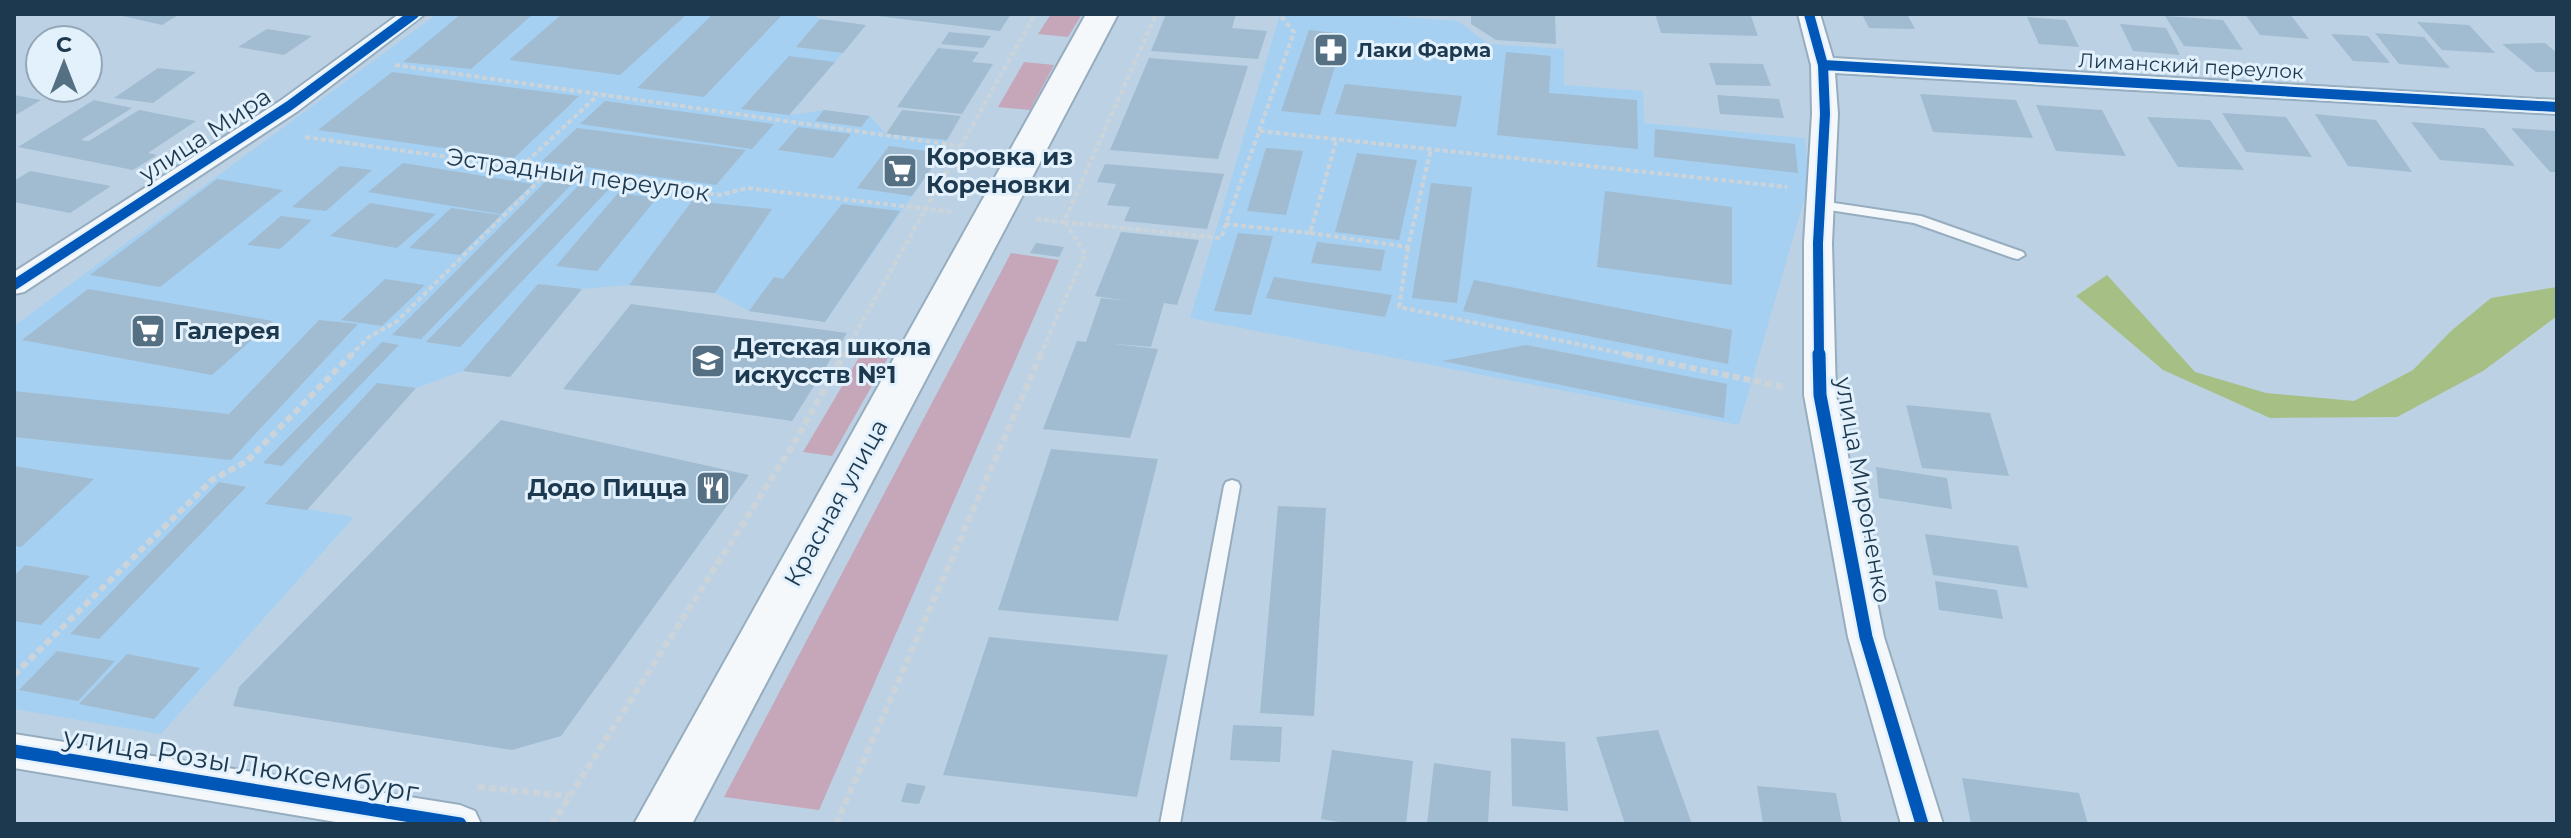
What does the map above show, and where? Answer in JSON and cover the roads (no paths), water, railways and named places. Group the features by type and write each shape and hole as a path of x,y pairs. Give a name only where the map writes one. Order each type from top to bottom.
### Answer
{"main road":[{"name":"Красная улица","path":"662,824 1102,14"}],"street":[{"name":"улица Мира","path":"14,285 289,106 414,14"},
{"name":"улица Мироненко","path":"1809,14 1823,65 1825,114 1818,243 1820,395 1866,637 1922,824"},
{"name":"Лиманский переулок","path":"1823,65 2557,107"},
{"name":"улица Розы Люксембург","path":"14,751 460,824"}],"lane":[{"path":"1821,198 1916,219 2018,255"},
{"path":"1170,824 1232,486"}],"place":[{"name":"Лаки Фарма","path":"1331,50"},
{"name":"Коровка из Кореновки","path":"900,171"},
{"name":"Галерея","path":"148,331"},
{"name":"Детская школа искусств №1","path":"708,361"},
{"name":"Додо Пицца","path":"713,488"}]}
